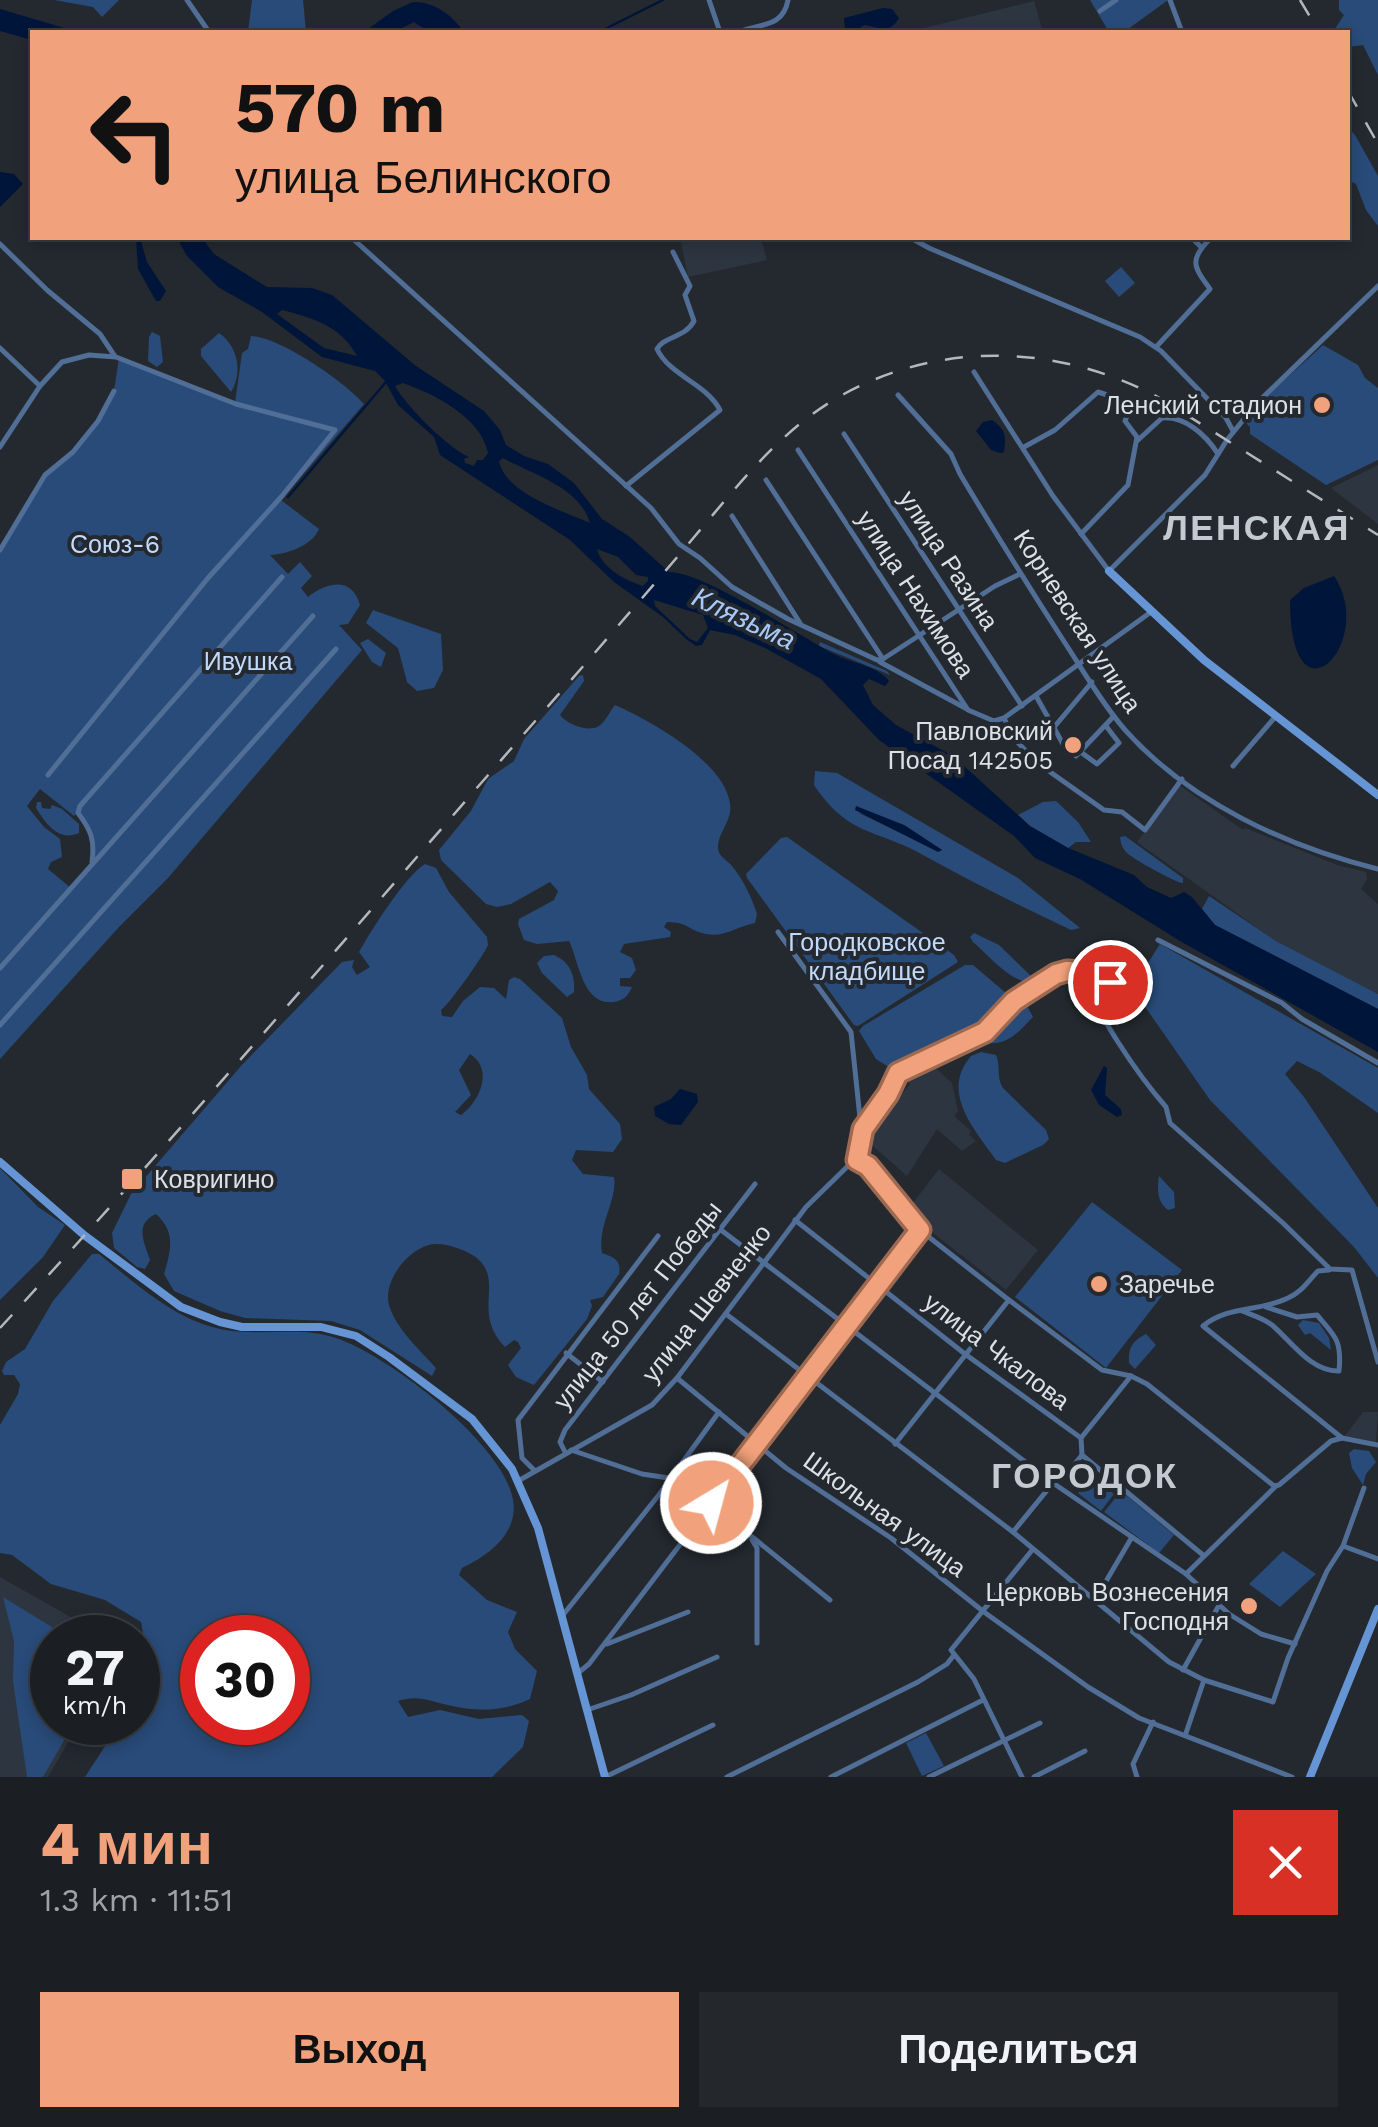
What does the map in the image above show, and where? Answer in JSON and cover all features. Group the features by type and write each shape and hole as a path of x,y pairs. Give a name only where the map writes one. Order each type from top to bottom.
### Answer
{"street":[{"path":"187,0 208,30"},
{"path":"708,0 719,30"},
{"path":"747,30 772,24 786,11 788,0"},
{"path":"1100,11 1116,0"},
{"path":"1170,0 1181,30"},
{"path":"354,240 651,508 679,544 732,587 801,625 880,659 968,710"},
{"path":"915,240 1156,347 1226,418 1233,431"},
{"path":"1194,240 1201,247"},
{"path":"1156,347 1210,289 1195,270 1201,247 1209,240"},
{"path":"0,244 46,290 100,334 116,357"},
{"path":"626,486 720,410 692,380 664,361 657,350 661,343 684,334 694,321 685,294 690,286 673,252"},
{"path":"1108,570 1205,475 1233,431 1257,403 1378,286"},
{"path":"0,348 40,386"},
{"path":"0,447 40,386 62,362 74,356 116,357 236,404 335,430 208,578 48,776"},
{"path":"974,372 1080,534 1108,570 1204,660 1378,795"},
{"path":"0,550 45,475 73,452 98,421 114,392"},
{"path":"1024,447 1055,430 1098,392 1132,404 1125,421 1137,441"},
{"name":"Корневская улица","path":"898,395 954,458 1020,574 1126,730 1182,778 1244,819 1339,860 1378,869"},
{"path":"1080,534 1128,485 1137,441 1162,418 1176,418 1208,439 1218,454"},
{"name":"улица Разина","path":"844,434 1022,706"},
{"name":"улица Нахимова","path":"798,450 968,710 994,721 1004,718"},
{"path":"766,480 880,659"},
{"path":"732,516 801,625"},
{"path":"880,659 1020,574"},
{"path":"91,865 91,830 78,813 80,806 282,577"},
{"path":"1151,612 1004,718 1012,736 1036,762 1104,810 1122,812 1146,830 1182,778"},
{"path":"0,968 313,616"},
{"path":"0,1025 336,648"},
{"path":"1054,726 1092,682"},
{"path":"1036,696 1076,756 1114,716"},
{"path":"1233,766 1276,716"},
{"path":"1082,753 1097,764 1119,743 1106,726"},
{"path":"1117,738 1126,730"},
{"path":"778,932 851,1032 857,1160 868,1166 920,1230 1008,1300 1102,1370 1131,1376 1146,1384 1275,1486"},
{"path":"1158,940 1282,1003 1378,1063"},
{"path":"859,1139 898,1073 985,1032 1014,1001 1047,978 1067,971 1098,973 1131,990"},
{"path":"1089,973 1096,1005 1166,1107 1170,1123 1330,1270"},
{"name":"улица Шевченко","path":"518,1482 652,1405 677,1378 795,1220 857,1160"},
{"path":"0,1162 70,1224 182,1307 242,1326 321,1327 372,1345 472,1419 518,1482 538,1528 605,1777 713,1725"},
{"name":"улица 50 лет Победы","path":"568,1451 560,1442 562,1434 756,1184"},
{"name":"улица Чкалова","path":"795,1220 965,1354 1080,1438"},
{"path":"721,1230 1053,1483 1186,1574 1218,1606 1251,1629 1295,1644"},
{"path":"578,1673 604,1645 920,1230"},
{"path":"535,1471 522,1458 518,1420 658,1236"},
{"path":"1378,1362 1352,1270 1318,1271 1300,1292 1265,1306 1214,1318 1203,1326 1342,1438 1378,1444"},
{"path":"895,1444 1008,1300"},
{"path":"1239,1310 1269,1322 1290,1345 1321,1367 1338,1370 1334,1334 1316,1315 1298,1317 1265,1306"},
{"path":"726,1314 1013,1532 1168,1662 1268,1703 1275,1700 1295,1644 1343,1546 1364,1488"},
{"path":"566,1353 603,1382"},
{"path":"1131,1376 1080,1438 1082,1455 1203,1555"},
{"name":"Школьная улица","path":"677,1378 786,1468 891,1538 1088,1687 1126,1711 1292,1777"},
{"path":"562,1616 720,1412"},
{"path":"1186,1574 1271,1495 1275,1486 1320,1448 1342,1438"},
{"path":"568,1451 642,1474 682,1480 830,1600"},
{"path":"1013,1532 1082,1455"},
{"path":"750,1537 757,1548 758,1643"},
{"path":"1094,1600 1132,1537"},
{"path":"1343,1546 1378,1560"},
{"path":"1022,1777 965,1664 950,1650 1033,1549"},
{"path":"1184,1670 1218,1606"},
{"path":"1310,1777 1378,1609"},
{"path":"604,1645 688,1612"},
{"path":"727,1777 918,1682 954,1655"},
{"path":"587,1710 631,1695 717,1656"},
{"path":"1186,1733 1204,1680"},
{"path":"832,1777 983,1700"},
{"path":"1136,1777 1132,1764 1154,1722"},
{"path":"929,1777 1040,1723"},
{"path":"1034,1777 1084,1751"}],"shaded area":[{"path":"1034,1 1042,30 916,30"},
{"path":"680,240 762,240 767,260 688,277"},
{"path":"1378,465 1378,524 1331,488"},
{"path":"1179,785 1243,830 1366,872 1361,889 1378,904 1378,994 1276,941 1137,842"},
{"path":"928,1061 952,1083 958,1111 954,1116 976,1141 962,1151 937,1129 907,1176 865,1139 910,1084 903,1076"},
{"path":"939,1169 1038,1250 1006,1290 906,1212"},
{"path":"1363,1412 1378,1412 1376,1442 1345,1436"},
{"path":"0,1577 67,1615 30,1615 30,1745 66,1745 48,1777 0,1777"}],"green space":[{"path":"54,0 119,0 102,17 93,7"},
{"path":"252,0 303,0 306,30 248,30"},
{"path":"1090,0 1168,0 1127,30 1108,30"},
{"path":"1339,0 1378,0 1378,75 1363,45 1350,47 1350,30 1334,30 1344,15 1339,10"},
{"path":"1350,130 1378,176 1378,226 1366,210 1356,184 1350,181"},
{"path":"1121,267 1135,283 1119,297 1105,281"},
{"path":"152,332 160,336 163,362 157,367 148,361"},
{"path":"219,333 231,345 237,360 237,377 231,392 201,356 201,349"},
{"path":"251,336 278,344 328,373 364,404 281,500 319,529 316,535 298,548 270,555 288,574 300,562 312,576 301,588 308,597 331,585 351,589 360,605 348,624 339,625 362,650 168,878 0,1059 0,550 45,475 61,463 98,421 114,391 119,358 235,403 242,353 248,349","holes":["40,789 74,816 77,813 91,831 91,865 71,888 48,869 51,862 62,857 60,839 27,806"]},
{"name":"Ленский стадион","path":"1323,345 1358,365 1365,378 1378,388 1378,460 1326,485 1250,434 1246,423 1267,396"},
{"path":"373,610 441,634 443,670 434,688 417,691 407,682 398,648 366,623"},
{"path":"368,639 386,653 381,667 372,662 360,643"},
{"path":"820,642 887,671 890,675 819,646"},
{"path":"583,675 584,681 560,715 563,718 578,726 594,728 615,705 666,732 715,773 730,804 718,851 740,877 757,914 755,923 719,934 667,922 664,927 671,932 670,937 624,944 620,952 632,958 636,970 630,978 620,978 620,986 632,987 625,997 614,1002 603,1001 588,990 569,941 537,944 524,940 519,919 554,900 558,891 550,882 511,904 486,904 441,860 439,850 471,811 488,779 514,761 524,739"},
{"path":"815,771 837,773 1018,878 1080,928 1071,930 906,846 851,823 814,785","holes":["859,813 904,825 942,850"]},
{"path":"1056,801 1078,822 1091,842 1076,842 1068,848 1018,815 1043,802"},
{"path":"37,802 41,802 42,808 50,809 52,805 62,809 79,824 79,833 65,835 54,830 36,808"},
{"path":"1125,836 1183,878 1183,883 1130,855 1121,843 1120,837"},
{"name":"Городковское кладбище","path":"787,837 954,955 958,962 854,1025 747,878 746,874 781,838"},
{"path":"425,864 436,868 449,892 487,937 488,945 441,1010 442,1016 452,1017 480,987 494,988 506,999 509,980 520,979 562,1018 571,1047 587,1075 589,1089 620,1124 622,1139 613,1152 576,1150 572,1160 583,1174 614,1177 601,1243 602,1253 618,1262 619,1274 603,1297 590,1300 587,1319 534,1385 516,1377 508,1365 521,1348 514,1340 505,1347 495,1334 490,1321 488,1275 474,1256 459,1248 434,1244 420,1248 398,1269 389,1287 392,1314 436,1368 432,1376 360,1330 331,1321 245,1318 174,1291 164,1274 169,1235 156,1214 143,1228 150,1260 145,1269 114,1248 112,1233 131,1194 241,1066 342,962 354,960 352,967 357,975 370,967 359,952","holes":["470,1054 477,1060 482,1085 474,1102 461,1115 455,1112 471,1095 459,1070"]},
{"path":"1209,896 1276,941 1378,994 1378,1009 1215,925 1202,909"},
{"path":"974,933 999,945 1032,977 1032,982 1001,968 973,942 970,937"},
{"path":"1160,944 1378,1068 1378,1113 1297,1061 1285,1074 1378,1208 1378,1278 1354,1247 1210,1100 1132,988"},
{"path":"554,955 568,965 572,975 574,992 567,997 537,963 544,956"},
{"path":"965,965 973,965 1007,994 1009,1002 973,1034 956,1036 927,1060 898,1073 876,1059 859,1031 863,1026"},
{"path":"1018,1003 1026,1004 1033,1017 1008,1039 989,1043 985,1039"},
{"path":"981,1052 996,1055 1003,1088 1046,1130 1049,1139 1005,1163 996,1160 978,1136 959,1097 962,1070 971,1056"},
{"path":"0,1168 38,1207 65,1225 43,1257 0,1300"},
{"path":"1159,1176 1174,1192 1175,1208 1168,1210 1162,1203"},
{"name":"Заречье","path":"1092,1202 1182,1270 1106,1368 1015,1297"},
{"path":"92,1254 99,1254 160,1302 186,1317 236,1331 304,1332 336,1338 384,1363 441,1404 489,1453 513,1500 514,1512 506,1533 481,1557 462,1568 459,1575 487,1600 517,1612 508,1632 515,1649 537,1671 530,1699 511,1706 482,1710 419,1698 398,1701 408,1717 440,1710 479,1719 522,1715 529,1721 523,1747 492,1777 85,1777 106,1745 160,1745 160,1615 130,1615 105,1600 51,1584 12,1555 0,1553 0,1425 20,1384 14,1375 4,1375 2,1371 6,1362 25,1349 53,1301"},
{"path":"1303,1320 1319,1323 1329,1338 1331,1350 1310,1333 1305,1335 1298,1325"},
{"path":"1146,1334 1156,1345 1135,1369 1129,1363 1130,1349"},
{"path":"1354,1449 1369,1451 1376,1462 1363,1485 1352,1468 1349,1453"},
{"path":"1091,1476 1114,1494 1101,1511 1078,1493"},
{"path":"1121,1491 1174,1535 1159,1553 1104,1512"},
{"path":"1283,1551 1316,1574 1280,1607 1249,1584"},
{"path":"3,1597 32,1615 30,1745 61,1745 43,1777 27,1777 13,1681 14,1641"},
{"path":"926,1733 944,1766 922,1776 906,1743"}],"water":[{"path":"413,2 429,4 462,30 426,30 414,22 398,30 367,30"},
{"path":"883,8 892,9 899,18 892,27 884,29 864,25 857,30 845,30 844,18"},
{"path":"0,9 69,30 30,30 30,39 0,31"},
{"path":"0,172 14,174 23,184 0,207"},
{"path":"136,240 141,240 147,262 166,291 160,301 156,301 138,269"},
{"name":"Клязьма","path":"178,240 204,240 214,254 267,287 312,288 332,295 416,366 484,411 500,430 506,445 548,464 574,483 602,519 630,537 669,572 704,582 834,654 884,676 889,681 885,686 869,679 863,685 873,705 896,725 953,756 1030,826 1068,848 1134,875 1147,887 1171,898 1184,892 1215,925 1378,1009 1378,1052 1180,941 1080,879 1035,858 1014,836 879,740 821,679 735,635 710,630 702,645 696,646 614,582 570,540 440,455 434,437 398,405 375,371 322,357 262,312 218,287 187,256","holes":["282,310 334,330 357,356 324,348 277,314","403,383 466,418 484,440 488,453 483,460 477,460 474,466 465,463 464,459 469,457 450,445 409,405 395,386","503,458 566,491 585,511 590,523 523,492 504,472 499,461","597,549 618,557 636,575 648,577 648,581 643,586 614,572","654,600 703,615 708,628 697,642 655,606"]},
{"path":"992,420 1004,434 1004,452 991,450 976,431 983,422"},
{"path":"1334,576 1345,601 1346,626 1329,663 1316,668 1303,662 1294,640 1290,600 1304,588"},
{"path":"856,806 904,825 942,850 938,852 855,810"},
{"path":"1104,1066 1105,1095 1121,1109 1122,1115 1117,1117 1099,1105 1091,1090"},
{"path":"680,1089 697,1094 698,1102 681,1125 655,1116 654,1107 671,1099"}],"waterway":[{"path":"603,30 663,0"},
{"path":"288,497 386,382"}],"railway":[{"path":"1300,0 1318,30"},
{"path":"1350,95 1378,144"},
{"path":"0,1328 222,1081 746,477 801,423 844,394 882,376 921,364 961,358 1042,359 1081,367 1158,397 1378,535"}],"place":[{"name":"Ленский стадион","path":"1322,405"},
{"name":"Павловский Посад 142505","path":"1073,745"},
{"name":"Ковригино","path":"132,1179"},
{"name":"Заречье","path":"1099,1284"},
{"name":"Церковь Вознесения Господня","path":"1249,1606"}],"district":[{"name":"ЛЕНСКАЯ","path":"1257,528"},
{"name":"ГОРОДОК","path":"1085,1476"}],"route":[{"path":"711,1503 920,1230 868,1166 857,1160 863,1129 898,1073 985,1032 1014,1001 1056,974 1098,973 1110,982"}],"park label":[{"name":"Союз-6","path":"115,544"},
{"name":"Ивушка","path":"248,661"}]}
